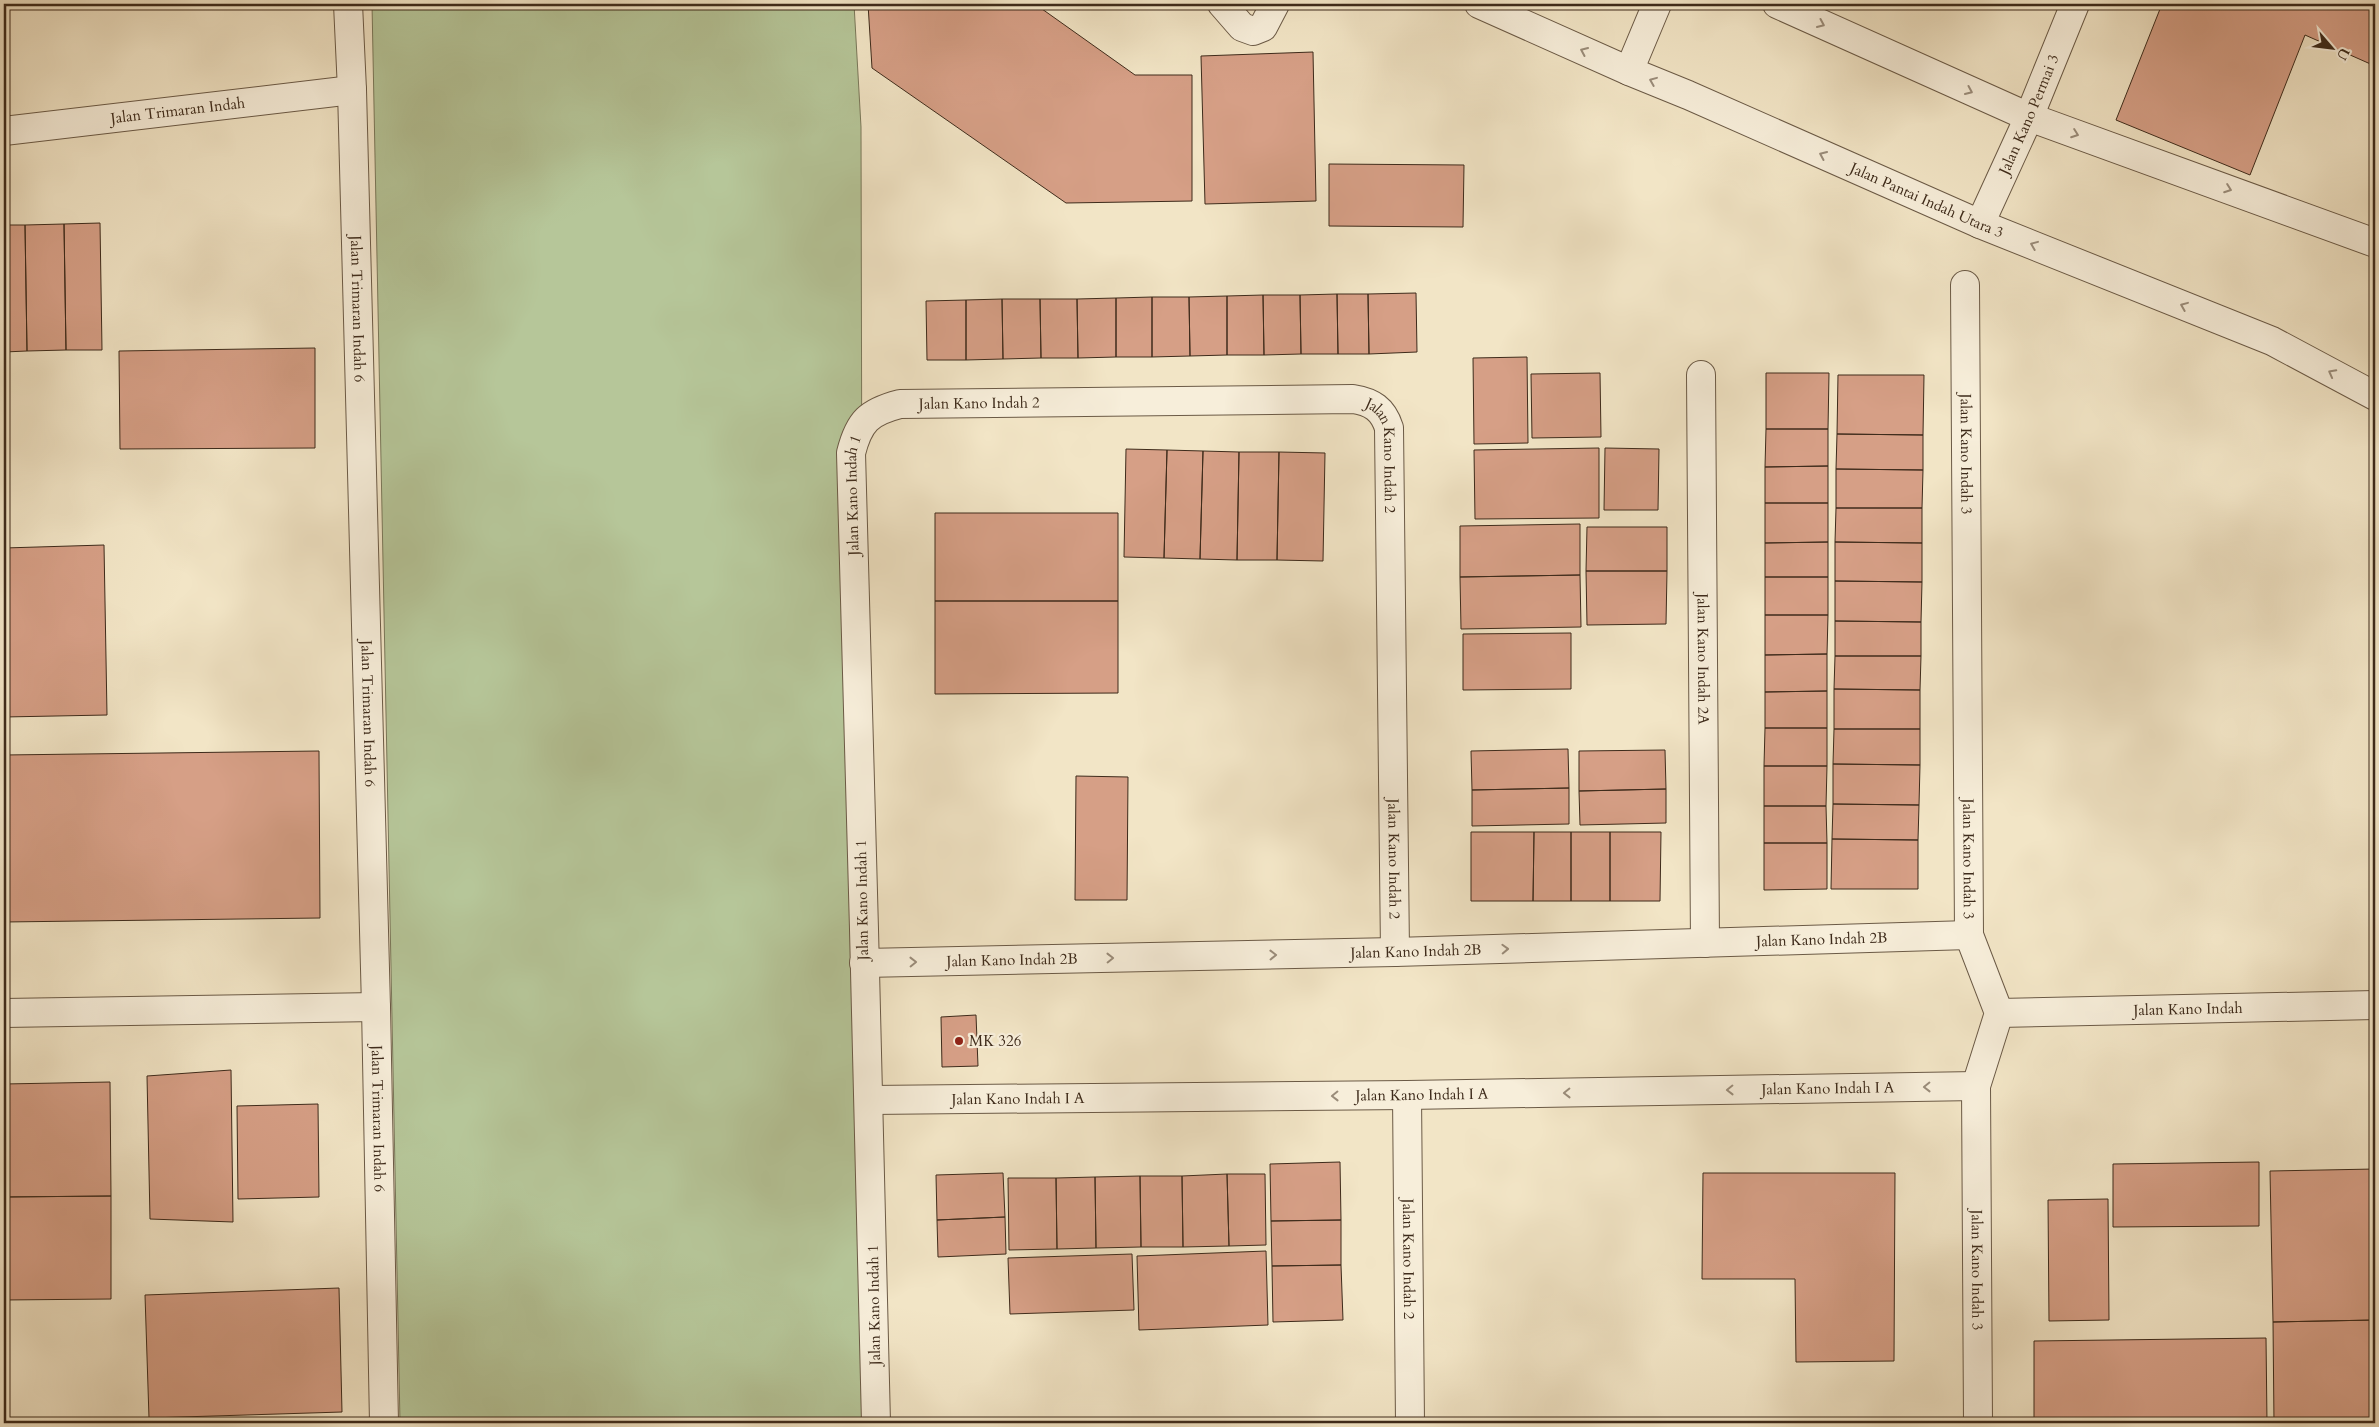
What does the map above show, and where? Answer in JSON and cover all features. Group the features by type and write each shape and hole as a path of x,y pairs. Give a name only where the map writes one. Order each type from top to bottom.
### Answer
{"street":[{"name":"Jalan Trimaran Indah 6","path":"348,4 352,90 376,1007 384,1423"},
{"path":"1222,4 1242,27 1253,32 1263,27 1275,4"},
{"name":"Jalan Pantai Indah Utara 3","path":"1479,4 1980,224 2272,341 2375,396"},
{"path":"1629,71 1657,4"},
{"path":"1777,4 2029,117 2375,243"},
{"name":"Jalan Kano Permai 3","path":"1980,224 2029,117 2075,4"},
{"name":"Jalan Trimaran Indah","path":"4,131 352,90"},
{"name":"Jalan Kano Indah 3","path":"1965,285 1969,935 1999,1013 1976,1086 1978,1423"},
{"name":"Jalan Kano Indah 2A","path":"1701,375 1705,943"},
{"name":"Jalan Kano Indah 2","path":"900,404 1353,399 1366,401 1378,408 1386,417 1389,428 1395,952"},
{"name":"Jalan Kano Indah 1","path":"876,1423 870,1100 864,963 851,453 856,435 864,421 878,410 900,404"},
{"name":"Jalan Kano Indah 2B","path":"864,963 1395,952 1969,935"},
{"name":"Jalan Kano Indah","path":"1999,1013 2375,1005"},
{"path":"4,1012 376,1007"},
{"name":"Jalan Kano Indah I A","path":"870,1100 1407,1095 1976,1086"},
{"name":"Jalan Kano Indah 2","path":"1407,1095 1410,1423"}],"green space":[{"path":"372,4 854,4 861,127 864,1423 400,1423"}],"building":[{"path":"868,4 1035,4 1135,75 1192,75 1192,201 1066,203 872,68"},
{"path":"2162,4 2375,4 2375,66 2305,35 2250,175 2116,120"},
{"path":"1313,52 1316,201 1205,204 1201,56"},
{"path":"1329,164 1464,165 1463,227 1329,226"},
{"path":"100,223 102,350 66,350 64,224"},
{"path":"64,224 66,350 27,351 25,225"},
{"path":"4,225 25,225 27,351 4,352"},
{"path":"1416,293 1417,352 1369,354 1368,294"},
{"path":"1337,294 1338,354 1301,354 1300,295"},
{"path":"1337,294 1368,294 1369,354 1338,354"},
{"path":"1263,295 1264,355 1227,355 1227,296"},
{"path":"1263,295 1300,295 1301,354 1264,355"},
{"path":"1227,296 1227,355 1190,356 1189,297"},
{"path":"1152,297 1152,357 1116,357 1116,298"},
{"path":"1152,297 1189,297 1190,356 1152,357"},
{"path":"1116,298 1116,357 1078,358 1077,299"},
{"path":"1002,299 1003,359 966,360 966,300"},
{"path":"1002,299 1040,299 1041,358 1003,359"},
{"path":"1040,299 1077,299 1078,358 1041,358"},
{"path":"966,300 966,360 927,360 926,301"},
{"path":"315,348 315,448 120,449 119,351"},
{"path":"1527,357 1528,443 1474,444 1473,358"},
{"path":"1600,373 1601,437 1532,438 1531,374"},
{"path":"1766,373 1829,373 1828,429 1766,429"},
{"path":"1838,375 1924,375 1923,435 1837,434"},
{"path":"1766,429 1828,429 1828,466 1765,467"},
{"path":"1837,434 1923,435 1923,470 1836,469"},
{"path":"1599,448 1599,518 1475,519 1474,450"},
{"path":"1605,448 1659,449 1658,510 1604,510"},
{"path":"1126,449 1167,450 1164,558 1124,557"},
{"path":"1167,450 1203,451 1200,559 1164,558"},
{"path":"1203,451 1239,452 1237,560 1200,559"},
{"path":"1239,452 1279,452 1277,560 1237,560"},
{"path":"1279,452 1325,453 1323,561 1277,560"},
{"path":"1828,466 1828,503 1765,503 1765,467"},
{"path":"1836,469 1923,470 1922,508 1836,508"},
{"path":"1765,503 1828,503 1828,542 1765,543"},
{"path":"1836,508 1922,508 1922,543 1835,542"},
{"path":"935,513 1118,513 1118,601 935,601"},
{"path":"1580,524 1580,575 1460,577 1460,526"},
{"path":"1587,527 1667,527 1667,571 1586,571"},
{"path":"1828,542 1828,577 1765,577 1765,543"},
{"path":"1835,542 1922,543 1922,582 1835,581"},
{"path":"104,545 107,715 4,717 4,548"},
{"path":"1586,571 1667,571 1666,624 1587,625"},
{"path":"1580,575 1581,627 1461,629 1460,577"},
{"path":"1765,577 1828,577 1828,615 1765,615"},
{"path":"1835,581 1922,582 1921,622 1835,621"},
{"path":"935,601 1118,601 1118,693 935,694"},
{"path":"1765,615 1828,615 1827,654 1765,655"},
{"path":"1835,621 1921,622 1921,656 1835,656"},
{"path":"1571,633 1571,689 1463,690 1463,634"},
{"path":"1827,654 1827,691 1765,692 1765,655"},
{"path":"1835,656 1921,656 1920,690 1834,689"},
{"path":"1834,689 1920,690 1920,729 1834,729"},
{"path":"1827,691 1827,728 1765,728 1765,692"},
{"path":"1765,728 1827,728 1827,766 1764,766"},
{"path":"1834,729 1920,729 1920,765 1833,764"},
{"path":"1568,749 1569,788 1472,790 1471,751"},
{"path":"1665,750 1666,789 1579,791 1579,751"},
{"path":"319,751 320,918 4,922 4,755"},
{"path":"1833,764 1920,765 1919,805 1833,804"},
{"path":"1764,766 1827,766 1826,806 1764,806"},
{"path":"1076,776 1128,777 1127,900 1075,900"},
{"path":"1569,788 1569,824 1472,826 1472,790"},
{"path":"1666,789 1666,823 1580,825 1579,791"},
{"path":"1833,804 1919,805 1918,840 1832,839"},
{"path":"1764,806 1826,806 1827,843 1764,843"},
{"path":"1471,832 1534,832 1533,901 1471,901"},
{"path":"1534,832 1571,832 1571,901 1533,901"},
{"path":"1571,832 1610,832 1610,901 1571,901"},
{"path":"1610,832 1661,832 1660,901 1610,901"},
{"path":"1832,839 1918,840 1918,889 1831,889"},
{"path":"1764,843 1827,843 1827,889 1764,890"},
{"name":"MK 326","path":"976,1015 978,1066 942,1067 941,1017"},
{"path":"231,1070 233,1222 150,1219 147,1076"},
{"path":"110,1082 111,1196 4,1197 4,1084"},
{"path":"318,1104 319,1197 238,1199 237,1106"},
{"path":"1340,1162 1341,1220 1271,1221 1270,1164"},
{"path":"2259,1162 2259,1226 2113,1227 2113,1164"},
{"path":"2375,1169 2375,1320 2273,1322 2270,1171"},
{"path":"1003,1173 1005,1217 937,1220 936,1175"},
{"path":"1703,1173 1895,1173 1894,1361 1796,1362 1795,1279 1702,1279"},
{"path":"1227,1174 1229,1246 1183,1247 1182,1176"},
{"path":"1227,1174 1265,1174 1266,1245 1229,1246"},
{"path":"1140,1176 1141,1247 1096,1248 1095,1177"},
{"path":"1140,1176 1182,1176 1183,1247 1141,1247"},
{"path":"1095,1177 1096,1248 1057,1249 1056,1178"},
{"path":"1008,1178 1056,1178 1057,1249 1009,1250"},
{"path":"111,1196 111,1299 4,1300 4,1197"},
{"path":"2108,1199 2109,1320 2049,1321 2048,1200"},
{"path":"1005,1217 1006,1254 938,1257 937,1220"},
{"path":"1341,1220 1341,1265 1272,1266 1271,1221"},
{"path":"1266,1251 1268,1325 1139,1330 1137,1256"},
{"path":"1132,1254 1134,1310 1010,1314 1008,1258"},
{"path":"1341,1265 1343,1320 1273,1322 1272,1266"},
{"path":"339,1288 342,1412 149,1418 145,1295"},
{"path":"2375,1320 2375,1423 2274,1423 2273,1322"},
{"path":"2266,1338 2267,1423 2034,1423 2034,1341"},
{"path":"1893,1418 1893,1423 1784,1423 1784,1419"}],"place":[{"name":"MK 326","path":"959,1041"}]}
